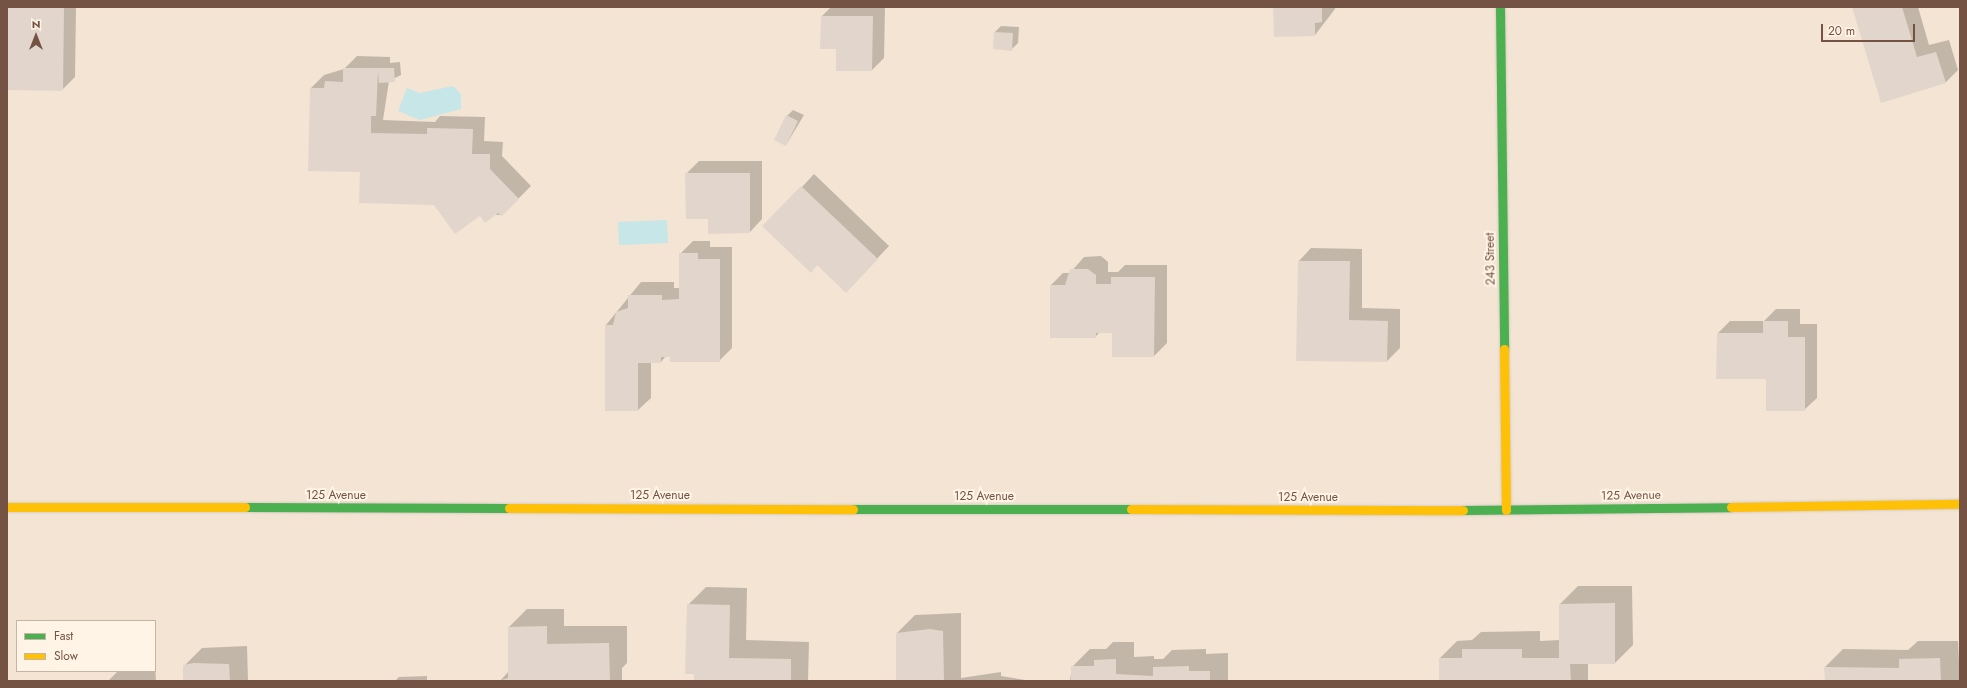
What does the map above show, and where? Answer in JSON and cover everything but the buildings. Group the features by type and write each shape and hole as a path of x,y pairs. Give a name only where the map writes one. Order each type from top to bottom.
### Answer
{"street":[{"name":"243 Street","path":"1500,7 1506,510"},
{"name":"125 Avenue","path":"7,507 1506,510 1960,504"}],"shaded area":[{"path":"7,7 1960,7 1960,681 7,681"}],"water":[{"path":"453,86 461,94 461,109 420,120 398,111 407,88 420,93"},
{"path":"667,220 668,243 619,245 618,222"}],"traffic: fast":[{"path":"1500,7 1504,349"},
{"path":"245,507 509,508"},
{"path":"1463,510 1731,507"},
{"path":"853,509 1131,509"}],"traffic: slow":[{"path":"1504,349 1506,510"},
{"path":"1731,507 1960,504"},
{"path":"7,507 245,507"},
{"path":"509,508 853,509"},
{"path":"1131,509 1463,510"}]}
